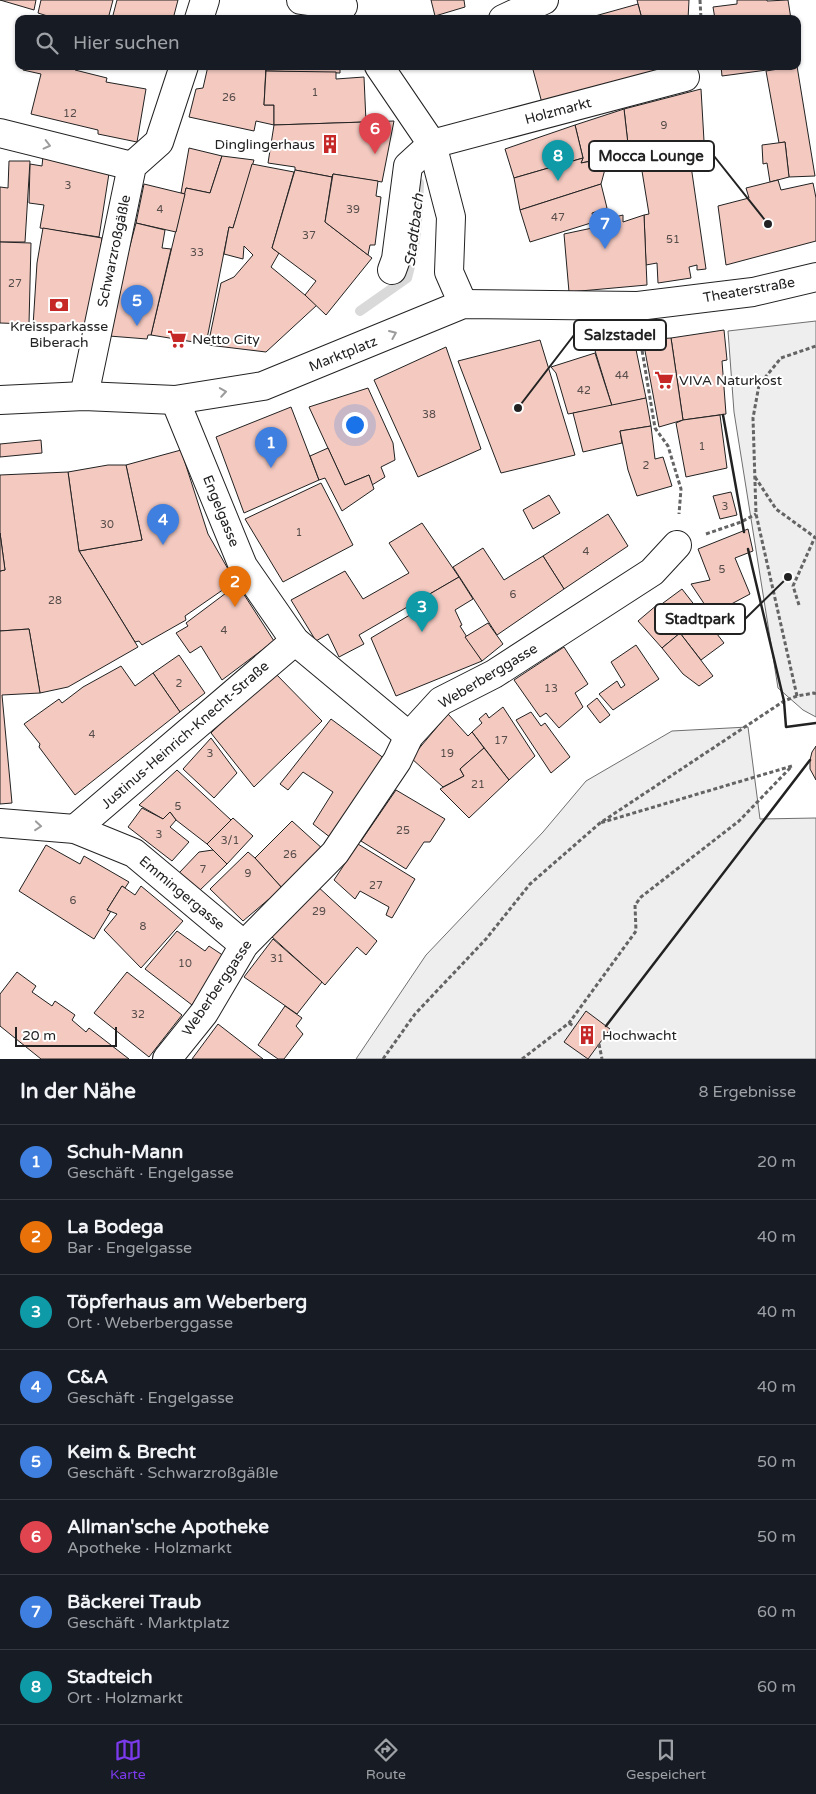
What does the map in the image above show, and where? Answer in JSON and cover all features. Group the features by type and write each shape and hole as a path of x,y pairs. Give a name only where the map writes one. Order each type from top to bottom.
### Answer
{"street":[{"path":"200,15 206,0"},
{"path":"301,0 345,8"},
{"path":"512,15 544,0"},
{"path":"0,133 132,166 159,142 183,70"},
{"path":"382,70 432,144 450,217 449,272 463,304"},
{"name":"Holzmarkt","path":"432,144 685,77"},
{"path":"396,264 408,166 432,144"},
{"name":"Schwarzroßgäßle","path":"84,396 132,166"},
{"name":"Theaterstraße","path":"682,302 753,292 816,277"},
{"name":"Marktplatz","path":"0,400 84,396 175,400 263,386 463,304 638,306 682,302"},
{"name":"Engelgasse","path":"175,400 244,566 295,641 409,736"},
{"name":"Weberberggasse","path":"167,1059 204,1013 244,945 335,853 397,761 409,736 441,701 494,674 652,572 676,545"},
{"name":"Justinus-Heinrich-Knecht-Straße","path":"75,829 295,641"},
{"name":"Emmingergasse","path":"0,823 75,829 134,853 244,945"}],"path":[{"path":"700,0 701,15"},
{"path":"638,306 640,340 655,428 668,446 681,489 676,545 741,522 756,514"},
{"path":"797,696 756,514 753,418 759,385 781,358 816,346"},
{"path":"754,476 776,509 816,538 793,586 800,605"},
{"path":"383,1059 415,1014 486,939 530,884 600,823 784,701 797,696 815,694"},
{"path":"522,1059 569,1023 636,931 635,905 641,897 739,821 792,766 600,823"},
{"path":"569,1023 575,1027"},
{"path":"599,1044 602,1059"}],"shaded area":[{"path":"816,321 816,717 803,710 778,688 734,412 728,331"},
{"path":"748,727 760,819 816,818 816,1059 356,1059 426,955 543,832 586,781 672,731"}],"building":[{"path":"0,0 36,0 34,10"},
{"path":"41,0 113,0 109,15 44,15 38,13"},
{"path":"117,0 178,0 174,15 113,15"},
{"path":"431,0 464,0 465,7 435,15"},
{"path":"637,0 689,0 688,15 641,15"},
{"path":"737,0 788,0 790,15 714,15 713,7 737,4"},
{"path":"638,4 641,15 599,15"},
{"path":"23,70 75,70 107,78 106,82 146,89 137,142 98,134 98,130 31,114 41,74"},
{"path":"207,70 266,70 264,105 274,105 274,125 256,121 254,131 189,117 196,89 203,88"},
{"path":"340,70 340,73 266,71"},
{"path":"533,70 655,70 656,74 542,103"},
{"path":"655,70 672,70 656,74"},
{"path":"721,70 767,70 722,76"},
{"path":"798,70 815,176 789,177 785,142 779,143 766,71"},
{"path":"266,71 336,72 336,79 364,77 366,122 274,125 274,105 264,105"},
{"path":"701,89 704,141 629,153 624,109"},
{"path":"624,109 629,153 581,163 583,158 575,125"},
{"name":"Dinglingerhaus","path":"394,121 382,182 333,174 332,177 295,170 295,167 268,163 274,125"},
{"path":"575,125 583,158 514,178 505,149"},
{"path":"785,142 789,177 770,182 767,163 763,164 762,145"},
{"path":"189,148 222,156 210,193 186,188 185,194 181,193"},
{"path":"689,152 706,269 697,270 697,265 689,267 691,278 658,283 657,263 646,265 644,215 649,214 641,165 660,162 658,156"},
{"path":"43,156 110,167 99,237 40,228 44,205 29,203 30,164 42,166"},
{"path":"222,156 254,160 233,228 229,227 206,344 151,335 186,188 210,193"},
{"path":"583,158 581,163 608,158 601,184 520,210 514,178"},
{"path":"9,161 30,161 25,242 0,242 0,187 8,188"},
{"path":"252,164 294,172 272,248 279,253 271,267 317,305 266,352 208,345 221,283 234,277 253,255 244,246 243,259 224,254 229,227 233,228"},
{"path":"295,170 332,177 325,222 372,258 326,315 305,295 316,281 272,248"},
{"path":"333,174 378,181 376,196 381,197 375,245 370,245 368,255 325,222"},
{"path":"778,180 781,190 813,183 816,198 816,241 726,265 718,206 749,198 746,188"},
{"path":"144,184 185,194 176,232 136,223"},
{"path":"601,184 607,208 592,213 594,222 530,242 520,210"},
{"path":"623,215 623,222 644,215 647,285 569,292 564,234 611,224 611,218"},
{"path":"136,223 165,230 162,248 171,249 151,335 148,335 147,339 109,336 119,260 127,257"},
{"path":"43,228 102,238 90,332 33,326 37,263"},
{"path":"0,242 31,243 29,324 0,323"},
{"path":"724,330 727,360 722,361 726,414 683,420 671,338"},
{"path":"633,335 646,398 612,406 593,344"},
{"name":"VIVA Naturkost","path":"671,338 683,420 659,427 643,340"},
{"path":"540,340 575,455 501,473 458,361"},
{"path":"446,347 481,449 418,477 374,380"},
{"path":"595,353 612,406 568,414 556,373 551,367"},
{"path":"368,388 393,443 395,460 381,467 385,477 372,485 369,475 345,485 309,407"},
{"path":"646,398 651,426 620,431 622,443 583,452 573,413"},
{"path":"291,407 319,480 244,513 216,437"},
{"path":"720,415 727,468 686,477 676,423 683,420"},
{"path":"651,426 655,459 663,457 672,486 637,496 628,470 620,431"},
{"path":"41,440 42,453 0,457 0,444"},
{"path":"328,448 345,485 369,475 374,489 342,511 325,478 319,480 310,456"},
{"path":"181,450 208,534 232,576 220,586 224,589 185,616 186,620 142,645 139,641 135,642 79,551 142,540 126,465"},
{"path":"108,465 126,465 142,540 79,551 68,472"},
{"path":"68,472 79,551 138,647 68,687 40,693 29,629 0,631 0,571 5,570 0,533 0,475"},
{"path":"321,483 353,545 283,582 245,519"},
{"path":"731,492 737,515 720,519 713,496"},
{"path":"549,495 560,513 533,529 523,510"},
{"path":"608,514 628,546 564,589 543,556"},
{"path":"422,523 459,577 359,635 364,644 339,657 328,634 316,641 291,600 345,571 363,599 409,573 389,543"},
{"path":"748,529 753,551 735,558 750,594 722,609 721,604 707,608 691,584 710,580 698,549"},
{"path":"0,533 5,570 0,571"},
{"path":"483,548 504,580 543,556 564,589 497,635 453,567"},
{"path":"232,576 274,641 222,680 201,646 190,653 176,633 188,626 186,623 226,593 220,586"},
{"path":"459,577 473,599 455,610 462,625 460,626 482,661 396,696 371,638 430,603 428,595"},
{"path":"682,589 724,643 701,660 659,606"},
{"path":"658,604 680,633 662,648 638,621"},
{"path":"488,623 503,644 482,661 465,637"},
{"path":"29,629 40,693 2,695 12,803 0,804 0,631"},
{"path":"680,633 713,676 699,686 683,674 662,648"},
{"path":"636,645 659,679 613,710 599,694 617,681 621,688 625,685 611,662"},
{"path":"564,647 588,684 575,693 583,707 559,728 546,713 540,717 514,680"},
{"path":"179,655 205,693 180,712 153,673"},
{"path":"121,666 135,686 153,673 180,712 75,795 24,724 59,699 62,703 83,687"},
{"path":"274,672 322,721 254,787 211,733"},
{"path":"597,698 610,715 600,723 587,706"},
{"path":"503,707 535,756 509,780 472,732 482,723 479,719 486,713 489,718"},
{"path":"531,712 541,726 545,723 570,757 551,773 516,720"},
{"path":"448,714 468,736 472,732 484,748 460,769 464,776 443,787 411,758"},
{"path":"331,719 385,759 331,838 313,824 333,792 303,772 288,790 280,784"},
{"path":"211,738 237,773 214,798 183,769"},
{"path":"816,746 816,780 810,769 810,760"},
{"path":"484,748 509,780 469,818 440,789 464,776 460,769"},
{"path":"177,770 231,820 207,844 176,820 170,812 163,819 139,805"},
{"path":"396,790 445,819 430,842 424,842 406,869 361,841"},
{"path":"142,808 163,819 170,812 176,820 170,827 189,842 172,861 128,827"},
{"path":"233,818 253,836 227,864 207,844"},
{"path":"292,821 324,850 282,888 255,858"},
{"path":"358,844 415,879 392,918 386,915 389,907 360,891 355,899 334,880"},
{"path":"46,845 80,864 84,856 129,882 125,888 122,886 107,910 111,911 94,939 19,891"},
{"path":"213,850 227,864 199,891 179,873 199,852"},
{"path":"248,852 282,888 243,921 210,889"},
{"path":"316,885 377,941 366,955 357,947 325,985 271,936"},
{"path":"122,886 135,895 141,886 183,921 141,968 104,930 117,914 107,910"},
{"path":"177,931 205,951 209,946 224,956 192,1005 145,969"},
{"path":"273,939 322,982 297,1014 244,977"},
{"path":"17,972 36,986 32,992 52,1006 55,1001 75,1015 72,1020 86,1032 89,1028 129,1059 41,1059 0,1026 0,994"},
{"path":"127,972 182,1015 149,1057 94,1013"},
{"path":"285,1006 302,1018 296,1026 303,1034 284,1059 278,1059 258,1045"},
{"name":"Hochwacht","path":"586,1011 610,1029 588,1059 564,1042"},
{"path":"218,1024 263,1059 192,1059"}],"waterway":[{"name":"Stadtbach","path":"360,311 407,278 413,255 419,183"}],"wall":[{"path":"723,415 744,532"},
{"path":"748,549 784,701 786,727 816,723"},
{"path":"606,1026 810,760"}],"place":[{"name":"Dinglingerhaus","path":"330,144"},
{"name":"Allman'sche Apotheke","path":"375,154"},
{"name":"Stadteich","path":"558,181"},
{"name":"Mocca Lounge","path":"768,224"},
{"name":"Bäckerei Traub","path":"605,249"},
{"name":"Kreissparkasse Biberach","path":"59,305"},
{"name":"Keim & Brecht","path":"137,326"},
{"name":"Netto City","path":"177,339"},
{"name":"VIVA Naturkost","path":"664,380"},
{"name":"Salzstadel","path":"518,408"},
{"name":"Schuh-Mann","path":"271,468"},
{"name":"C&A","path":"163,545"},
{"name":"Stadtpark","path":"788,577"},
{"name":"La Bodega","path":"235,607"},
{"name":"Töpferhaus am Weberberg","path":"422,632"},
{"name":"Hochwacht","path":"587,1035"}]}
